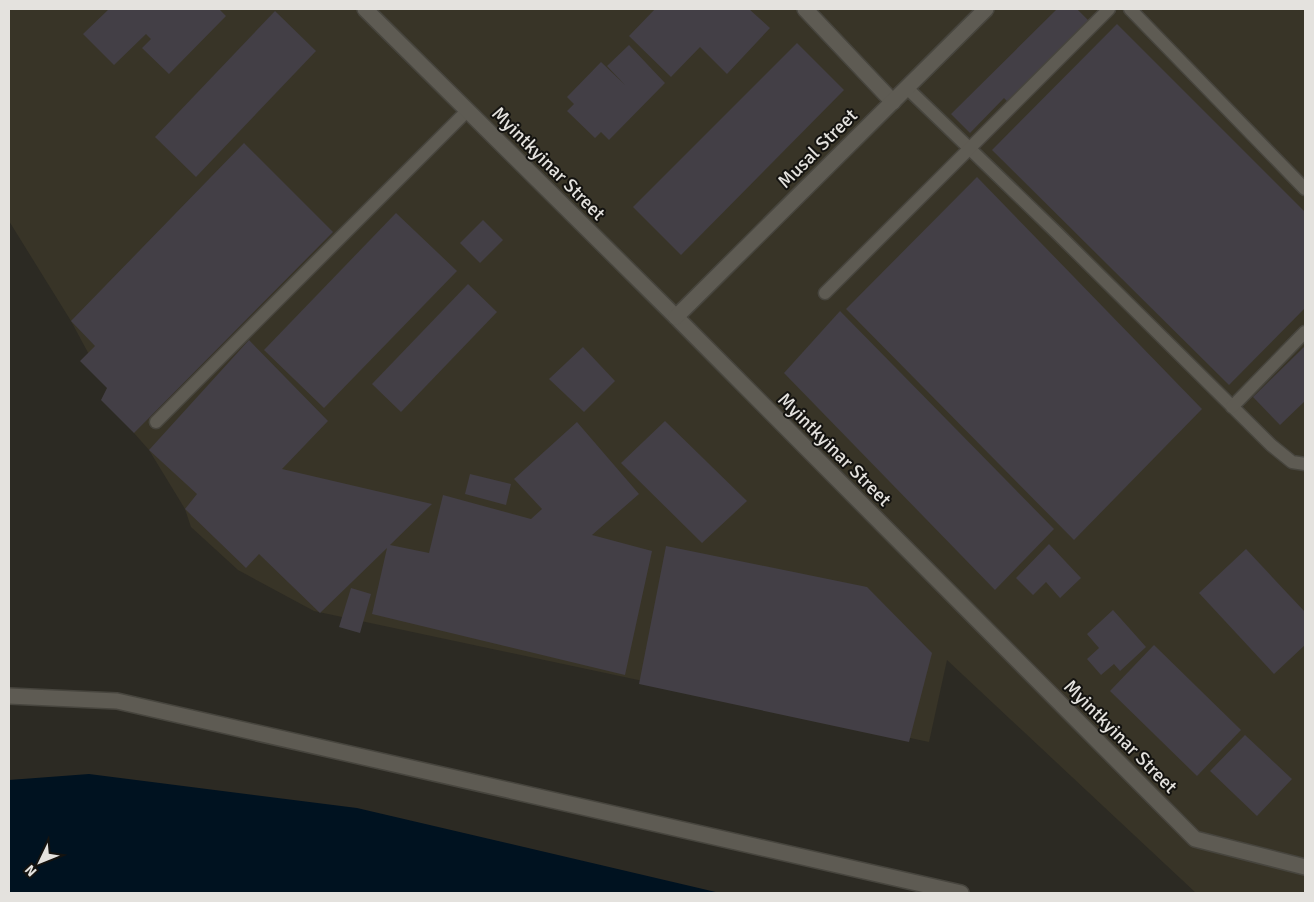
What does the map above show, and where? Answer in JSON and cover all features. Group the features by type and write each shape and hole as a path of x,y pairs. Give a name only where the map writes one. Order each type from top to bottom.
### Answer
{"street":[{"name":"Myintkyinar Street","path":"365,9 676,317 1195,839 1305,867"},
{"path":"805,9 893,102"},
{"name":"Musal Street","path":"676,317 986,9"},
{"path":"9,696 117,700 961,893"}],"lane":[{"path":"825,293 1109,9"},
{"path":"1130,9 1305,189"},
{"path":"907,88 1270,445 1292,462 1305,464"},
{"path":"156,422 468,110"},
{"path":"1232,407 1305,332"}],"shaded area":[{"path":"9,9 1305,9 1305,893 1196,893 947,660 929,742 314,611 238,570 191,527 185,509 149,450 134,433 71,321 9,221"}],"water":[{"path":"89,774 357,808 720,893 9,893 9,780"}],"building":[{"path":"109,9 219,9 226,16 169,74 142,48 151,39 146,34 114,65 83,34"},
{"path":"655,9 749,9 770,28 727,74 700,47 671,77 629,36"},
{"path":"1057,9 1077,9 1090,22 1009,103 1004,98 970,133 951,114"},
{"path":"275,11 316,51 196,177 155,137"},
{"path":"1117,24 1305,212 1305,308 1229,385 992,150"},
{"path":"797,43 844,90 681,255 633,207"},
{"path":"629,45 665,83 609,140 601,132 595,138 567,111 574,104 567,97 601,62 625,85 607,66"},
{"path":"244,143 333,232 134,433 101,400 107,388 80,361 95,346 71,321"},
{"path":"977,177 1202,409 1074,540 846,309"},
{"path":"396,213 457,271 324,408 264,350"},
{"path":"483,220 503,240 480,263 460,243"},
{"path":"468,284 497,312 401,412 372,384"},
{"path":"840,311 1054,529 995,590 784,373"},
{"path":"249,340 328,421 282,469 432,504 390,545 429,553 443,495 531,519 542,509 514,479 577,422 639,494 592,535 652,551 625,675 372,614 387,548 320,613 259,554 246,568 185,509 197,494 149,450"},
{"path":"1305,346 1305,401 1280,425 1253,397"},
{"path":"583,347 615,381 584,412 549,379"},
{"path":"665,421 747,501 702,543 621,463"},
{"path":"470,474 511,484 506,505 465,494"},
{"path":"1049,544 1081,578 1060,598 1046,582 1033,595 1016,578"},
{"path":"666,546 867,587 932,653 909,742 639,684"},
{"path":"1246,549 1305,612 1305,645 1274,674 1199,593"},
{"path":"351,588 371,594 360,633 339,627"},
{"path":"1113,610 1146,647 1120,671 1114,664 1101,675 1087,659 1099,648 1087,634"},
{"path":"1154,645 1241,730 1197,776 1110,691"},
{"path":"1245,735 1292,779 1257,816 1210,771"}]}
